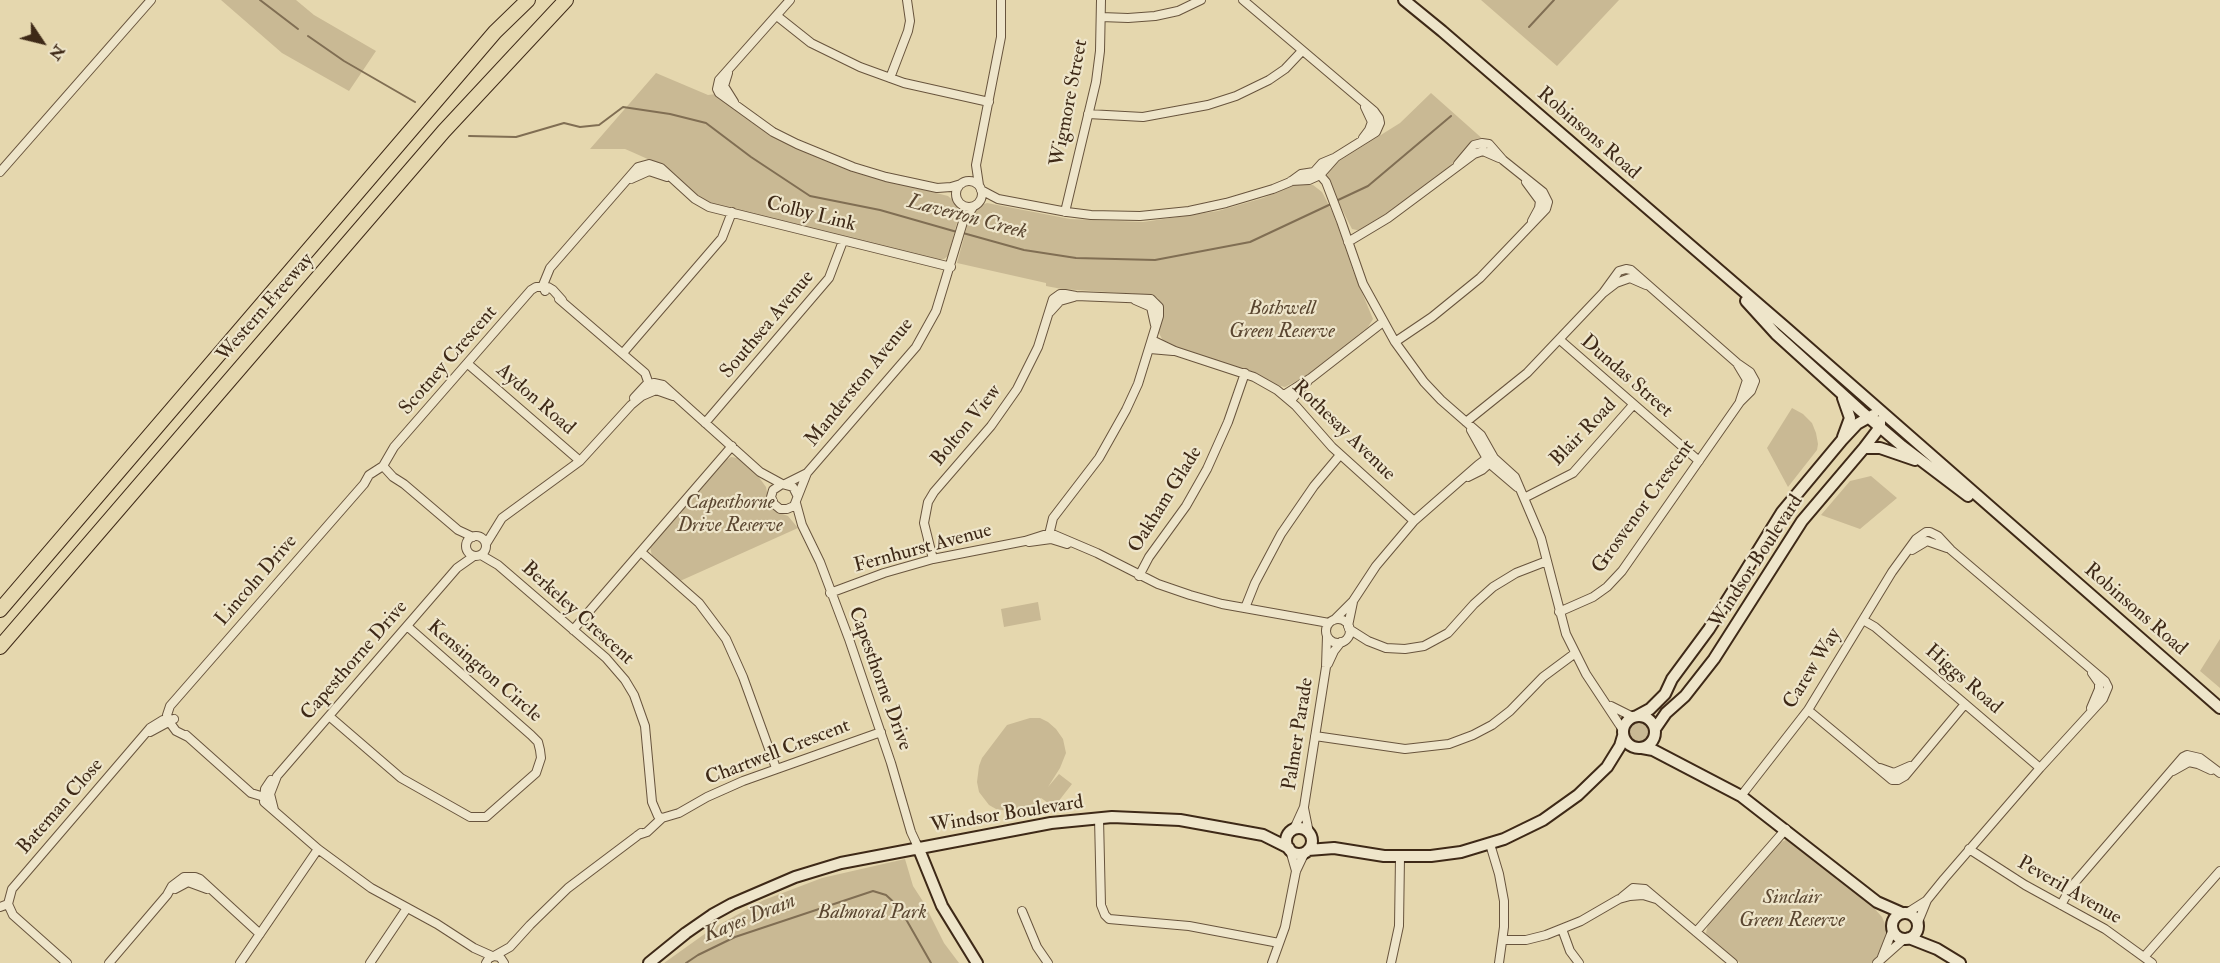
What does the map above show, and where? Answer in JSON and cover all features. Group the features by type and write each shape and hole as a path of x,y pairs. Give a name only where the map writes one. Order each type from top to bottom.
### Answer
{"highway":[{"path":"495,33 520,0"},
{"name":"Western Freeway","path":"0,610 495,33 528,0"},
{"name":"Western Freeway","path":"0,646 444,131 543,22 566,0"},
{"path":"543,22 571,0"}],"street":[{"path":"0,172 151,0"},
{"path":"790,0 728,71 721,89 736,106 773,132 812,151 864,171 937,188 973,182 998,199 1091,215 1140,216 1189,211 1226,203 1290,182 1301,174 1316,175 1326,182 1328,193 1341,220 1363,284 1395,342 1424,382 1466,422 1490,460 1512,474 1537,526 1559,612 1574,654 1629,744 1653,750 1741,795 1876,902 1914,916 1937,949"},
{"path":"890,78 908,31 907,0"},
{"path":"975,205 982,198 976,165 1001,37 1001,0"},
{"name":"Wigmore Street","path":"1065,212 1098,66 1101,0"},
{"path":"1101,17 1155,16 1178,11 1201,0"},
{"path":"1243,0 1364,104 1376,123 1360,142 1336,157 1325,160 1316,175"},
{"name":"Robinsons Road","path":"1404,0 1711,263 2220,708"},
{"name":"Robinsons Road","path":"1412,0 1442,31"},
{"path":"777,16 820,48 860,67 890,78 989,102"},
{"path":"1088,114 1143,117 1208,105 1278,75 1302,51"},
{"path":"1348,242 1388,218 1458,164 1479,152 1488,153 1503,160 1521,176 1540,201 1539,208 1528,228 1480,278 1432,317 1395,342"},
{"name":"Colby Link","path":"545,288 557,262 638,167 649,164 661,168 701,203 951,267"},
{"path":"958,201 956,190 976,165"},
{"path":"937,188 968,207 998,199"},
{"name":"Manderston Avenue","path":"958,201 963,222"},
{"name":"Manderston Avenue","path":"796,499 807,473 916,346 936,311 963,222 975,205"},
{"path":"622,353 722,238 732,212"},
{"name":"Southsea Avenue","path":"705,423 830,278 843,241"},
{"name":"Robinsons Road","path":"1711,263 1776,334 1841,393 1926,465 2026,539"},
{"name":"Grosvenor Crescent","path":"1466,422 1518,382 1603,293 1626,278 1649,287 1737,363 1747,380 1740,402 1616,579 1587,601 1559,612"},
{"path":"545,288 553,290 561,300 638,368 649,387 673,396 760,472 793,487 796,499 791,508 784,510 774,504 772,493 760,472"},
{"name":"Scotney Crescent","path":"386,468 389,452 523,301 545,288"},
{"name":"Bolton View","path":"933,559 924,523 928,502 1008,403 1032,361 1049,313 1060,301 1076,296 1130,299 1145,303 1156,309 1152,340"},
{"path":"1284,395 1311,378 1383,322"},
{"path":"1152,340 1138,384 1113,435 1090,471 1050,524 1051,536 1097,553 1139,576 1190,596 1308,621 1341,620 1368,641 1397,650 1431,643 1448,633 1493,587 1516,573 1547,561"},
{"name":"Rothesay Avenue","path":"1152,340 1174,351 1245,373 1284,395 1340,455 1414,520"},
{"name":"Dundas Street","path":"1560,340 1699,461"},
{"name":"Rothesay Avenue","path":"1150,349 1174,351"},
{"name":"Aydon Road","path":"468,364 580,461"},
{"name":"Oakham Glade","path":"1139,576 1203,476 1228,422 1245,373"},
{"path":"1291,400 1311,378"},
{"name":"Capesthorne Drive","path":"266,793 277,776 457,568 477,550 496,524 506,514 580,461 649,387"},
{"path":"1841,393 1850,418 1842,440"},
{"name":"Blair Road","path":"1524,498 1573,473 1633,405"},
{"path":"1869,417 1882,412"},
{"name":"Windsor Boulevard","path":"1655,732 1666,713 1685,696 1714,659 1783,550 1816,504 1880,427 1882,412"},
{"name":"Windsor Boulevard","path":"1635,716 1650,709 1665,694 1782,512 1842,440 1857,424 1869,417"},
{"path":"573,630 732,446"},
{"path":"1864,448 1880,448 1926,465"},
{"path":"1245,608 1259,574 1281,534 1314,486 1340,455"},
{"path":"1327,635 1332,622 1353,601 1385,554 1414,520 1462,480 1482,470 1490,460"},
{"name":"Berkeley Crescent","path":"386,468 458,530 477,550 498,565 615,668 634,695 645,726 653,795 661,816"},
{"name":"Lincoln Drive","path":"170,720 176,701 364,484 369,475 386,468"},
{"path":"772,493 776,487 807,473"},
{"path":"1796,496 1802,494 1810,496 1816,504"},
{"name":"Capesthorne Drive","path":"796,499 802,525 820,562 849,639 881,732 910,829 918,847"},
{"name":"Capesthorne Drive","path":"784,510 802,525"},
{"name":"Capesthorne Drive","path":"477,550 475,537 496,524"},
{"name":"Berkeley Crescent","path":"458,530 483,539 477,550"},
{"name":"Carew Way","path":"1741,795 1808,710 1892,572 1916,539 1930,532 1943,540 1951,550 2105,681 2108,687 2103,699 1969,849 1927,900 1918,924"},
{"name":"Fernhurst Avenue","path":"830,593 884,573 933,559 1024,541 1036,542 1051,536"},
{"path":"641,552 699,603 726,639 743,677 776,768"},
{"path":"1342,642 1348,636 1349,616 1353,601"},
{"name":"Higgs Road","path":"1863,620 1875,627 2040,768"},
{"path":"1308,621 1332,641 1368,641"},
{"name":"Kensington Circle","path":"329,716 401,778 470,818 486,817 530,780 536,773 541,758 538,742 407,626"},
{"name":"Palmer Parade","path":"1293,830 1304,807 1326,668 1327,635"},
{"name":"Palmer Parade","path":"1326,668 1334,651 1342,642"},
{"path":"1315,736 1405,749 1449,744 1492,725 1510,711 1543,677 1574,654"},
{"path":"1605,702 1618,711 1650,720 1664,751 1674,762"},
{"path":"1808,710 1876,766 1894,773 1911,766 1965,704"},
{"path":"1607,767 1620,746 1626,722 1635,716"},
{"path":"170,720 246,788 266,793 274,810 318,849 362,882 448,930 489,960 500,957 504,962"},
{"name":"Bateman Close","path":"4,905 12,889 146,735 170,720"},
{"name":"Chartwell Crescent","path":"489,960 510,947 568,888 638,835 647,832 661,816 688,807 776,768 881,732"},
{"path":"1290,849 1297,854 1334,848 1400,857 1445,854 1491,844 1523,831 1555,812 1627,752 1650,744 1655,732"},
{"path":"2061,905 2071,887 2172,772 2179,760 2187,755 2200,758 2220,773 2194,762 2184,764 2172,772"},
{"name":"Palmer Parade","path":"1304,807 1310,834"},
{"path":"1100,818 1101,905 1104,915 1109,920 1189,926 1279,943"},
{"name":"Windsor Boulevard","path":"652,960 761,891 822,868 918,847 1051,823 1100,818 1187,821 1263,834 1293,830"},
{"path":"1296,871 1286,841 1293,830 1302,829 1334,848"},
{"path":"1696,932 1786,829"},
{"name":"Windsor Boulevard","path":"1263,834 1290,849"},
{"path":"1272,963 1285,927 1296,871 1312,843 1310,834"},
{"path":"1491,844 1502,889 1503,940 1499,963"},
{"path":"918,847 942,906 977,963"},
{"path":"240,963 318,849"},
{"name":"Peveril Avenue","path":"1969,849 2018,881 2104,929 2152,963"},
{"path":"1391,963 1398,926 1400,857"},
{"path":"2144,957 2220,871"},
{"path":"109,962 167,895 188,882 211,891 260,934"},
{"path":"1503,940 1534,938 1562,929 1591,916 1628,891 1639,887 1649,892 1733,963"},
{"name":"Carew Way","path":"1904,913 1927,900"},
{"path":"1876,902 1897,936 1937,949 1960,963"},
{"path":"4,905 67,963"},
{"path":"370,963 407,908"},
{"path":"1022,910 1034,940 1047,963"},
{"path":"1879,961 1895,918 1904,913"},
{"path":"1879,961 1915,934 1918,924"},
{"path":"1562,929 1570,951 1579,963"},
{"name":"Chartwell Crescent","path":"504,962 510,947"}],"green space":[{"path":"221,0 296,0 314,15 376,51 349,91 282,53"},
{"path":"1481,0 1619,0 1557,66"},
{"path":"656,73 708,95 716,94 761,129 809,154 861,174 948,196 957,204 959,215 948,256 937,260 714,204 697,196 661,165 632,152 625,149 590,149"},
{"path":"1431,93 1485,141 1461,155 1437,178 1399,207 1362,231 1352,229 1328,182 1329,169 1400,123"},
{"name":"Bothwell Green Reserve","path":"1300,183 1313,185 1322,192 1333,213 1373,319 1368,327 1306,376 1285,387 1253,372 1183,350 1163,341 1158,331 1161,305 1158,298 1151,295 1062,289 1046,286 1046,283 957,263 969,219 977,207 987,203 1070,219 1143,222 1218,211 1263,198"},
{"path":"1792,408 1812,423 1818,444 1817,450 1788,487 1767,448"},
{"name":"Capesthorne Drive Reserve","path":"731,457 738,458 758,476 766,487 770,507 788,516 798,528 680,581 652,556 650,547"},
{"path":"1871,476 1897,498 1860,529 1821,515 1850,481"},
{"path":"1038,602 1041,620 1004,627 1001,609"},
{"path":"2220,639 2220,688 2200,671"},
{"path":"1030,718 1040,718 1048,722 1063,739 1066,753 1048,787 1059,774 1072,784 1054,807 1041,798 1028,809 1018,813 996,809 989,805 979,792 977,782 979,766 982,758 1007,725"},
{"path":"1639,722 1646,725 1649,732 1646,739 1639,742 1632,739 1629,732 1632,725"},
{"name":"Sinclair Green Reserve","path":"1788,839 1795,842 1866,899 1882,917 1888,931 1880,952 1872,963 1740,963 1708,936 1706,933 1708,924 1779,843"},
{"name":"Balmoral Park","path":"905,859 913,886 944,943 959,963 664,963 713,928 764,900 822,878"}],"waterway":[{"name":"Laverton Creek","path":"260,0 298,29"},
{"name":"Laverton Creek","path":"1529,27 1554,0"},
{"name":"Laverton Creek","path":"308,36 344,61 415,102"},
{"name":"Laverton Creek","path":"469,136 516,137 564,123 580,127 599,125 623,107 670,114 706,123 751,157 810,196 880,210 957,232"},
{"name":"Laverton Creek","path":"1336,201 1368,186 1451,116"},
{"name":"Laverton Creek","path":"963,233 1024,250 1076,258 1155,260 1250,242 1331,204"},
{"name":"Kayes Drain","path":"686,963 735,937 873,891 886,895 899,907 931,963"}]}
